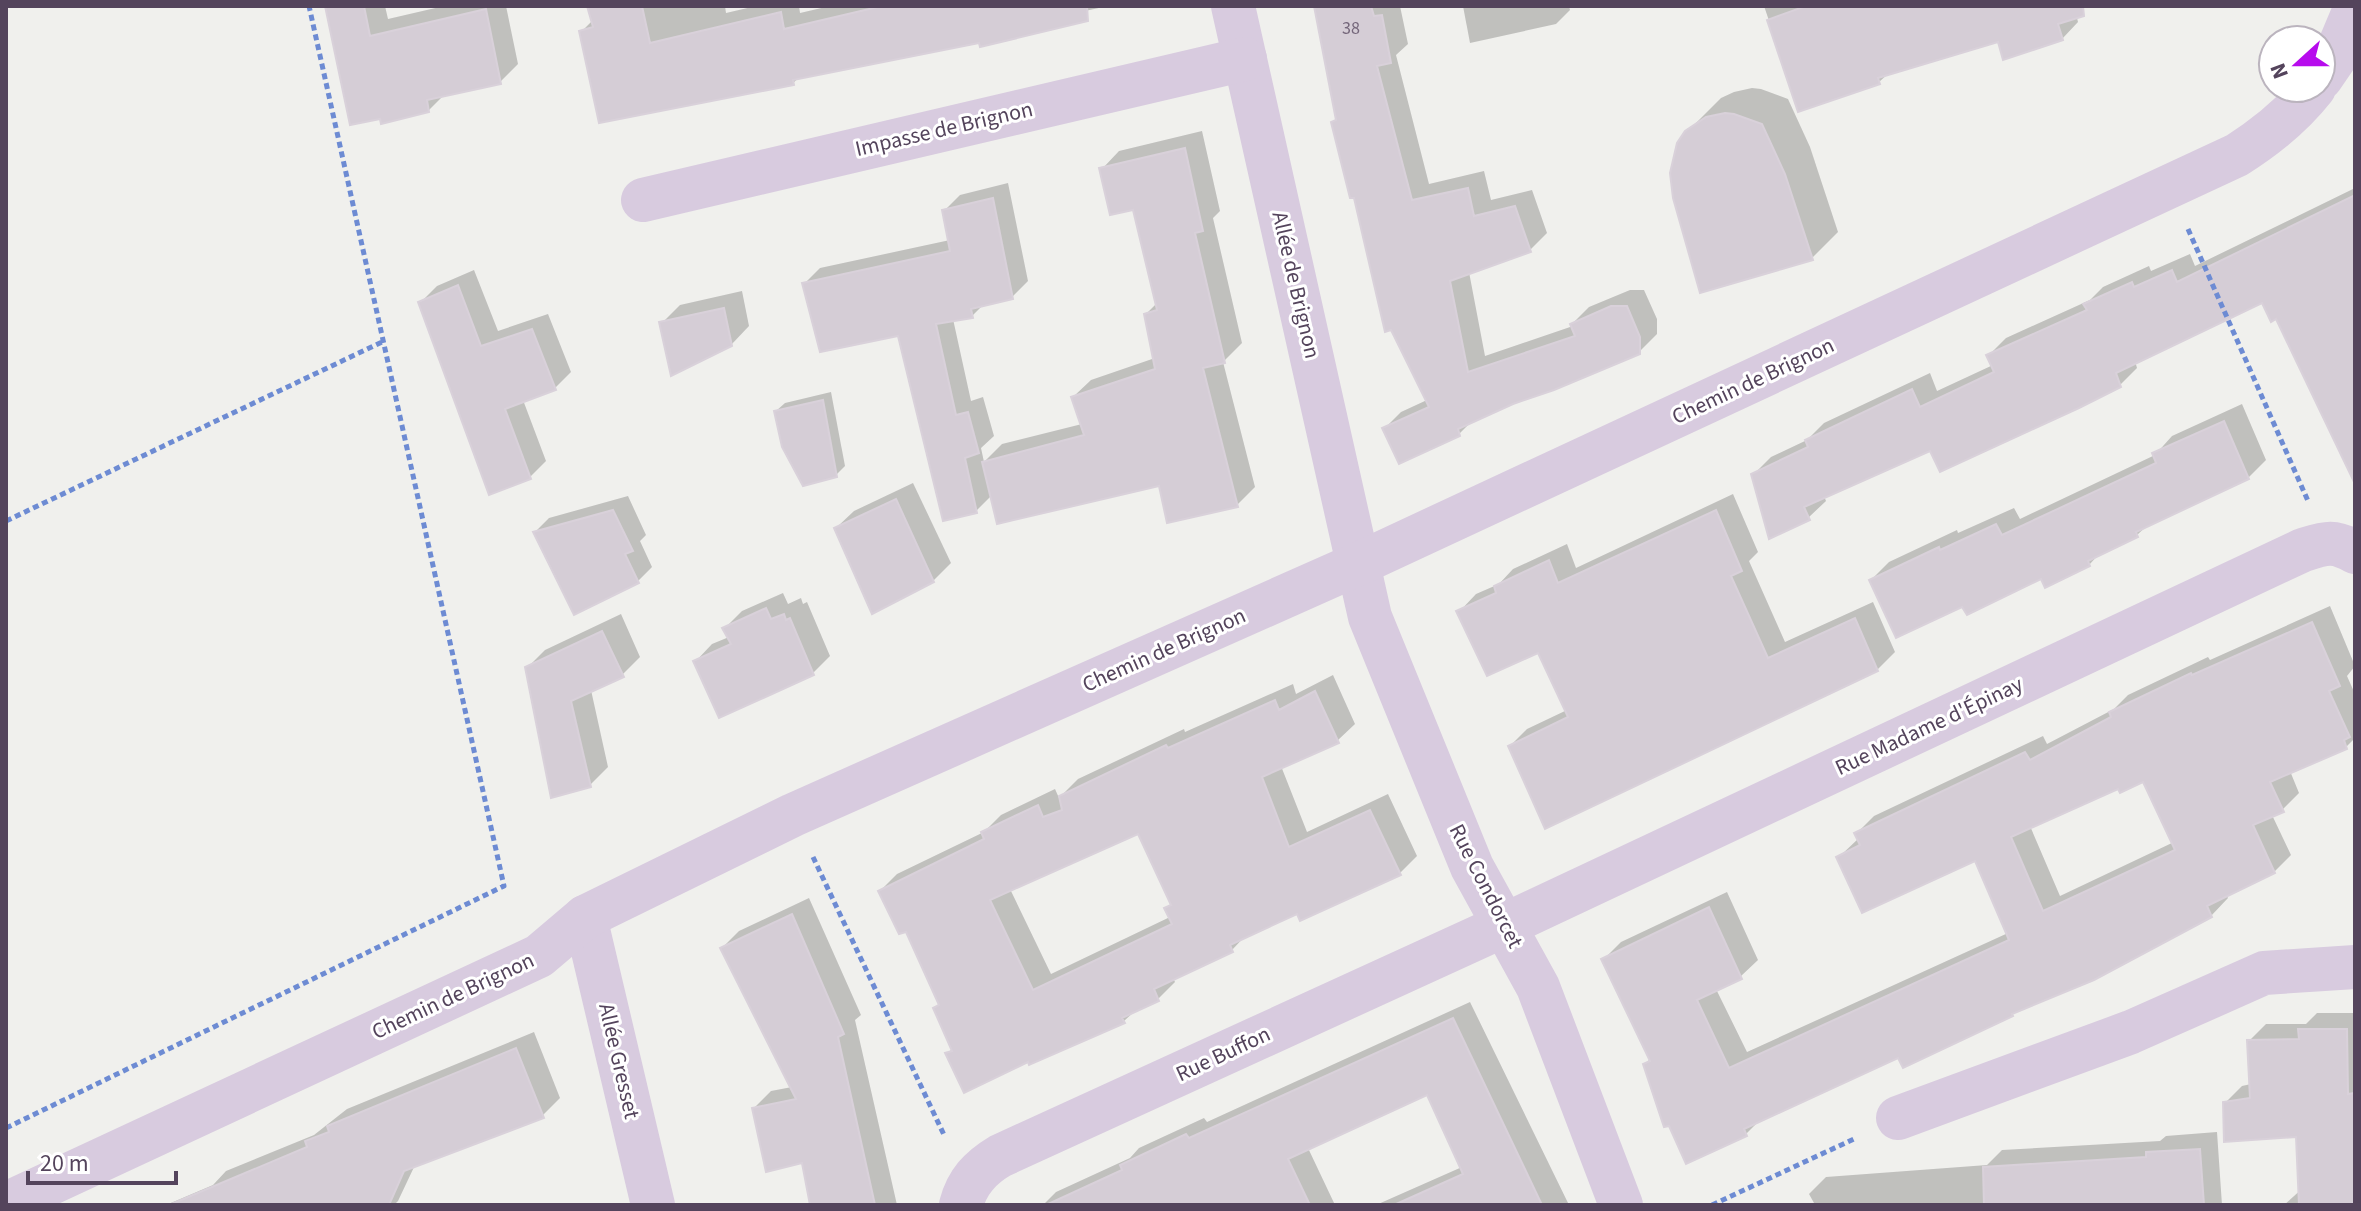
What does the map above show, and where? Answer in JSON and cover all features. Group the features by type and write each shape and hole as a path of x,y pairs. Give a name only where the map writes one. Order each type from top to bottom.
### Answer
{"street":[{"name":"Allée de Brignon","path":"1233,6 1358,564"},
{"path":"2337,52 2355,9"},
{"name":"Impasse de Brignon","path":"643,200 1245,59"},
{"name":"Chemin de Brignon","path":"6,1204 539,956 585,917 793,815 1358,564 2237,155 2268,135 2300,104"},
{"name":"Rue Madame d'Épinay","path":"1505,925 2288,557 2341,547"},
{"name":"Rue Condorcet","path":"1358,564 1370,617 1472,867 1538,987 1621,1205"},
{"name":"Allée Gresset","path":"585,917 653,1205"},
{"name":"Rue Buffon","path":"964,1195 978,1172 1000,1156 1505,925"},
{"path":"1898,1118 2131,1032 2264,973 2355,967"}],"path":[{"path":"6,1128 504,886 309,6"},
{"path":"2169,187 2341,547"},
{"path":"6,521 384,341"},
{"path":"793,815 964,1195"},
{"path":"1712,1205 1898,1118"}],"building":[{"path":"325,6 364,6 370,36 486,9 501,84 427,100 429,112 381,124 380,119 350,125"},
{"path":"587,6 642,6 650,43 781,12 784,29 882,6 1087,6 1088,21 980,47 979,43 793,80 794,85 599,123 579,31 593,27"},
{"path":"1314,6 1371,6 1374,16 1382,15 1391,63 1377,66 1412,200 1468,188 1474,216 1515,206 1531,252 1450,281 1468,372 1575,336 1570,324 1611,306 1627,306 1640,337 1640,354 1458,429 1460,436 1399,464 1382,428 1429,407 1391,330 1385,332 1354,198 1350,198 1331,122 1336,120"},
{"path":"1806,6 2083,6 2084,16 2058,24 2063,40 2003,60 1998,42 1878,78 1880,84 1798,112 1767,20"},
{"path":"1725,113 1762,124 1785,174 1813,260 1700,293 1673,198 1670,173 1677,143 1685,131 1706,117"},
{"path":"1185,148 1203,231 1195,233 1225,363 1203,368 1238,507 1167,523 1159,486 997,524 982,462 1084,435 1071,397 1155,369 1144,314 1157,310 1133,210 1110,215 1099,168"},
{"path":"2355,195 2355,484 2276,319 2271,322 2262,303 2116,373 2121,387 2079,408 1940,472 1930,451 1804,507 1810,520 1769,539 1751,474 1808,447 1805,440 1912,389 1920,407 1994,372 1986,355 2087,310 2083,304 2132,282 2134,287 2172,270 2177,282"},
{"path":"993,198 1013,299 971,309 973,318 936,324 956,415 968,412 979,453 965,458 977,513 943,521 898,336 820,352 802,283 950,251 942,210"},
{"path":"458,285 481,346 532,329 556,390 505,409 531,479 489,495 418,302"},
{"path":"724,308 732,346 671,376 659,322"},
{"path":"823,400 837,477 803,486 782,447 774,411"},
{"path":"2224,421 2249,479 2136,532 2138,537 2088,561 2090,566 2045,588 2041,579 1967,615 1962,607 1896,638 1869,580 1996,524 2002,535 2156,463 2152,453"},
{"path":"896,499 934,582 872,614 834,528"},
{"path":"613,510 633,551 625,554 639,583 574,615 533,532"},
{"path":"1716,510 1742,571 1731,576 1768,658 1855,618 1878,671 1545,829 1508,746 1568,717 1538,653 1487,676 1456,611 1496,593 1494,586 1549,560 1558,583"},
{"path":"766,608 771,619 784,614 786,620 790,618 814,675 719,718 693,661 731,644 722,628"},
{"path":"2312,622 2340,686 2329,691 2350,737 2344,740 2347,749 2270,782 2284,812 2253,825 2275,873 2207,906 2212,917 2094,980 2012,1014 1903,1068 1898,1058 1744,1129 1747,1136 1686,1164 1669,1126 1664,1127 1643,1064 1650,1061 1601,959 1709,907 1742,979 1697,1000 1729,1068 2009,940 1975,861 1862,913 1836,857 1860,845 1854,833 2025,752 2030,760 2111,717 2109,712","holes":["2143,782 2175,850 2043,911 2011,837 2118,789 2120,793"]},
{"path":"602,631 624,677 571,701 591,787 551,798 525,667"},
{"path":"1315,691 1339,743 1262,777 1289,847 1370,810 1401,875 1300,921 1297,914 1230,945 1233,952 1154,989 1159,1001 1122,1018 1125,1023 1029,1065 1028,1062 964,1093 945,1053 952,1051 933,1008 939,1005 906,932 899,934 878,891 984,839 981,832 1038,805 1043,817 1062,810 1059,796 1166,745 1168,748 1275,700 1279,710","holes":["1138,834 1171,905 1164,908 1172,924 1033,990 990,900"]},
{"path":"792,914 844,1034 838,1037 875,1205 810,1205 802,1163 766,1172 752,1108 796,1099 720,948"},
{"path":"1453,1018 1542,1205 1394,1205 1463,1174 1427,1095 1288,1159 1310,1205 1046,1205 1122,1170 1120,1165 1186,1134 1189,1138"},
{"path":"2298,1029 2347,1029 2348,1094 2355,1093 2355,1205 2299,1205 2296,1137 2224,1142 2223,1102 2250,1098 2247,1040 2299,1039"},
{"path":"516,1048 544,1118 404,1171 389,1205 169,1205 307,1147 305,1141 329,1132 327,1126"},
{"path":"2200,1149 2204,1205 1984,1205 1983,1167 2146,1157 2146,1152"}]}
